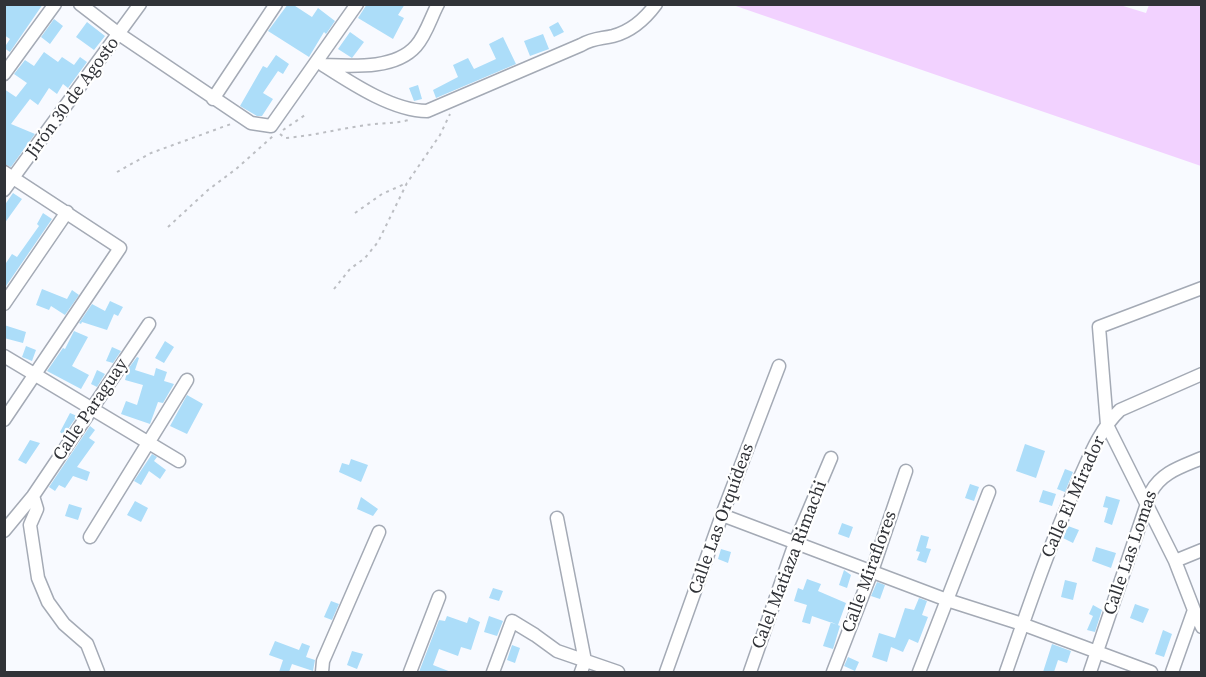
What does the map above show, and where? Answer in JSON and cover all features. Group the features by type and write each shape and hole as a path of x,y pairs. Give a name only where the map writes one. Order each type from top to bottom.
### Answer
{"street":[{"path":"4,74 56,4"},
{"path":"80,4 213,99 251,123 271,126 319,63 357,4"},
{"name":"Jirón 30 de Agosto","path":"4,190 9,176 140,4"},
{"path":"213,99 276,4"},
{"path":"319,63 379,63 403,56 417,45 438,4"},
{"path":"319,63 388,101 417,111 427,111 593,38 604,38 625,32 646,18 657,4"},
{"path":"4,420 120,248 9,176"},
{"path":"4,304 67,213"},
{"path":"1202,288 1099,327 1107,425 1175,561 1202,627"},
{"name":"Calle Paraguay","path":"4,531 33,496 149,324"},
{"path":"4,356 178,461"},
{"name":"Calle Las Orquídeas","path":"666,672 779,366"},
{"name":"Calle El Mirador","path":"1005,672 1054,534 1098,438 1120,410 1202,374"},
{"path":"90,537 187,380"},
{"name":"Calel Matiaza Rimachi","path":"750,672 795,543 831,458"},
{"name":"Calle Las Lomas","path":"1090,672 1157,481 1165,474 1202,458"},
{"name":"Calle Miraflores","path":"832,672 872,571 906,471"},
{"path":"1137,488 1157,481"},
{"path":"919,672 989,492"},
{"path":"33,496 37,509 30,525 38,578 48,602 64,624 87,644 98,672"},
{"path":"722,516 947,600 1022,624 1151,672"},
{"path":"557,518 583,667"},
{"path":"322,672 324,661 379,532"},
{"path":"1175,561 1202,550"},
{"path":"410,672 439,597"},
{"path":"1172,672 1194,610"},
{"path":"493,672 512,621 583,667 618,672"}],"path":[{"path":"334,289 350,269 365,258 378,242 407,183 440,135 458,98"},
{"path":"278,132 285,138 307,137 367,125 397,124 418,117 427,111"},
{"path":"168,227 208,190 237,170 278,132 305,115"},
{"path":"117,172 151,153 237,122 251,123"},
{"path":"355,213 382,194 407,183"}],"shaded area":[{"path":"733,5 1120,5 1146,13 1149,5 1201,5 1201,166"}],"building":[{"path":"4,4 43,4 10,52 4,48 10,39 4,35"},
{"path":"288,4 292,4 312,17 318,8 335,21 326,34 324,32 309,57 268,31"},
{"path":"367,4 405,4 398,15 404,18 393,39 358,18"},
{"path":"54,19 63,26 50,44 41,37"},
{"path":"87,22 105,36 94,50 76,37"},
{"path":"558,22 564,32 554,37 549,27"},
{"path":"350,32 364,42 352,58 338,49"},
{"path":"543,34 549,49 530,56 524,41"},
{"path":"503,37 516,64 436,98 433,90 458,77 453,65 468,58 474,69 496,59 489,44"},
{"path":"44,52 58,62 62,57 74,65 80,57 87,62 68,88 63,84 57,94 49,88 38,105 30,99 11,124 35,134 11,167 4,164 4,89 16,97 27,83 14,74 25,60 34,66"},
{"path":"276,55 289,64 283,74 278,71 263,93 273,99 262,116 257,116 240,106 263,66 267,68"},
{"path":"418,85 422,99 414,101 409,88"},
{"path":"13,193 22,199 4,224 4,206"},
{"path":"43,213 52,219 4,289 4,266 12,254 17,257 39,226 37,224"},
{"path":"42,289 67,299 72,290 79,295 65,315 51,306 49,310 36,305"},
{"path":"110,301 123,307 118,316 114,314 107,330 79,323 92,304 105,311"},
{"path":"4,325 26,332 23,343 4,338"},
{"path":"74,331 88,337 72,366 89,375 81,389 47,371 63,348 65,349"},
{"path":"165,341 174,347 164,363 155,358"},
{"path":"26,346 36,350 32,361 22,357"},
{"path":"112,347 121,351 113,363 106,361"},
{"path":"137,357 139,358 135,370 154,376 156,368 167,372 164,381 174,384 163,403 158,402 150,424 121,414 126,401 137,405 143,385 125,380 128,369"},
{"path":"97,370 105,374 97,387 91,384"},
{"path":"187,395 203,404 187,434 170,426"},
{"path":"70,413 77,416 64,435 60,432"},
{"path":"90,426 95,430 89,438 95,442 77,467 90,472 87,481 73,476 65,488 59,485 55,491 49,487"},
{"path":"30,440 40,443 26,464 18,460"},
{"path":"1025,444 1045,451 1036,478 1016,471"},
{"path":"152,454 157,457 154,461 166,470 160,479 149,471 141,485 134,481"},
{"path":"351,459 368,465 361,482 339,472 342,463 349,465"},
{"path":"1065,469 1073,472 1065,492 1057,489"},
{"path":"970,484 979,487 974,501 965,498"},
{"path":"1043,490 1056,494 1052,506 1039,502"},
{"path":"1106,496 1120,500 1112,525 1104,522 1108,508 1103,507"},
{"path":"361,497 378,509 373,516 357,509"},
{"path":"135,501 148,508 141,522 127,515"},
{"path":"69,504 82,508 78,520 65,516"},
{"path":"842,523 853,527 849,538 838,534"},
{"path":"1068,526 1079,530 1073,543 1063,538"},
{"path":"921,535 929,537 926,548 931,549 926,563 917,560 920,552 916,551"},
{"path":"1096,547 1116,553 1111,568 1092,561"},
{"path":"721,549 731,552 728,563 718,559"},
{"path":"844,570 851,575 847,588 839,585"},
{"path":"807,579 821,584 818,591 846,603 838,625 812,616 810,624 802,622 807,605 794,601 798,588 803,590"},
{"path":"1065,580 1077,583 1073,600 1061,597"},
{"path":"877,582 885,585 880,599 871,596"},
{"path":"493,588 503,591 499,601 489,598"},
{"path":"919,598 927,601 922,615 928,617 918,643 909,639 903,652 891,647 887,662 872,657 879,633 895,638 905,608 914,610"},
{"path":"331,601 339,604 332,620 324,617"},
{"path":"1135,604 1149,609 1143,623 1130,618"},
{"path":"1093,605 1102,610 1095,632 1087,630 1093,616 1089,614"},
{"path":"447,616 467,623 469,617 480,622 471,650 461,647 458,656 439,649 433,665 451,672 419,672 439,620 445,621"},
{"path":"489,616 503,621 497,636 484,632"},
{"path":"831,622 840,626 833,649 823,646"},
{"path":"1163,630 1172,634 1164,657 1155,654"},
{"path":"275,641 299,650 302,643 310,646 306,657 315,660 313,671 292,664 289,672 279,672 283,660 269,655"},
{"path":"1052,644 1071,651 1067,663 1058,660 1054,672 1043,672"},
{"path":"512,645 520,648 515,663 507,660"},
{"path":"352,651 363,654 357,669 347,665"},
{"path":"848,657 859,662 855,671 844,666"}]}
